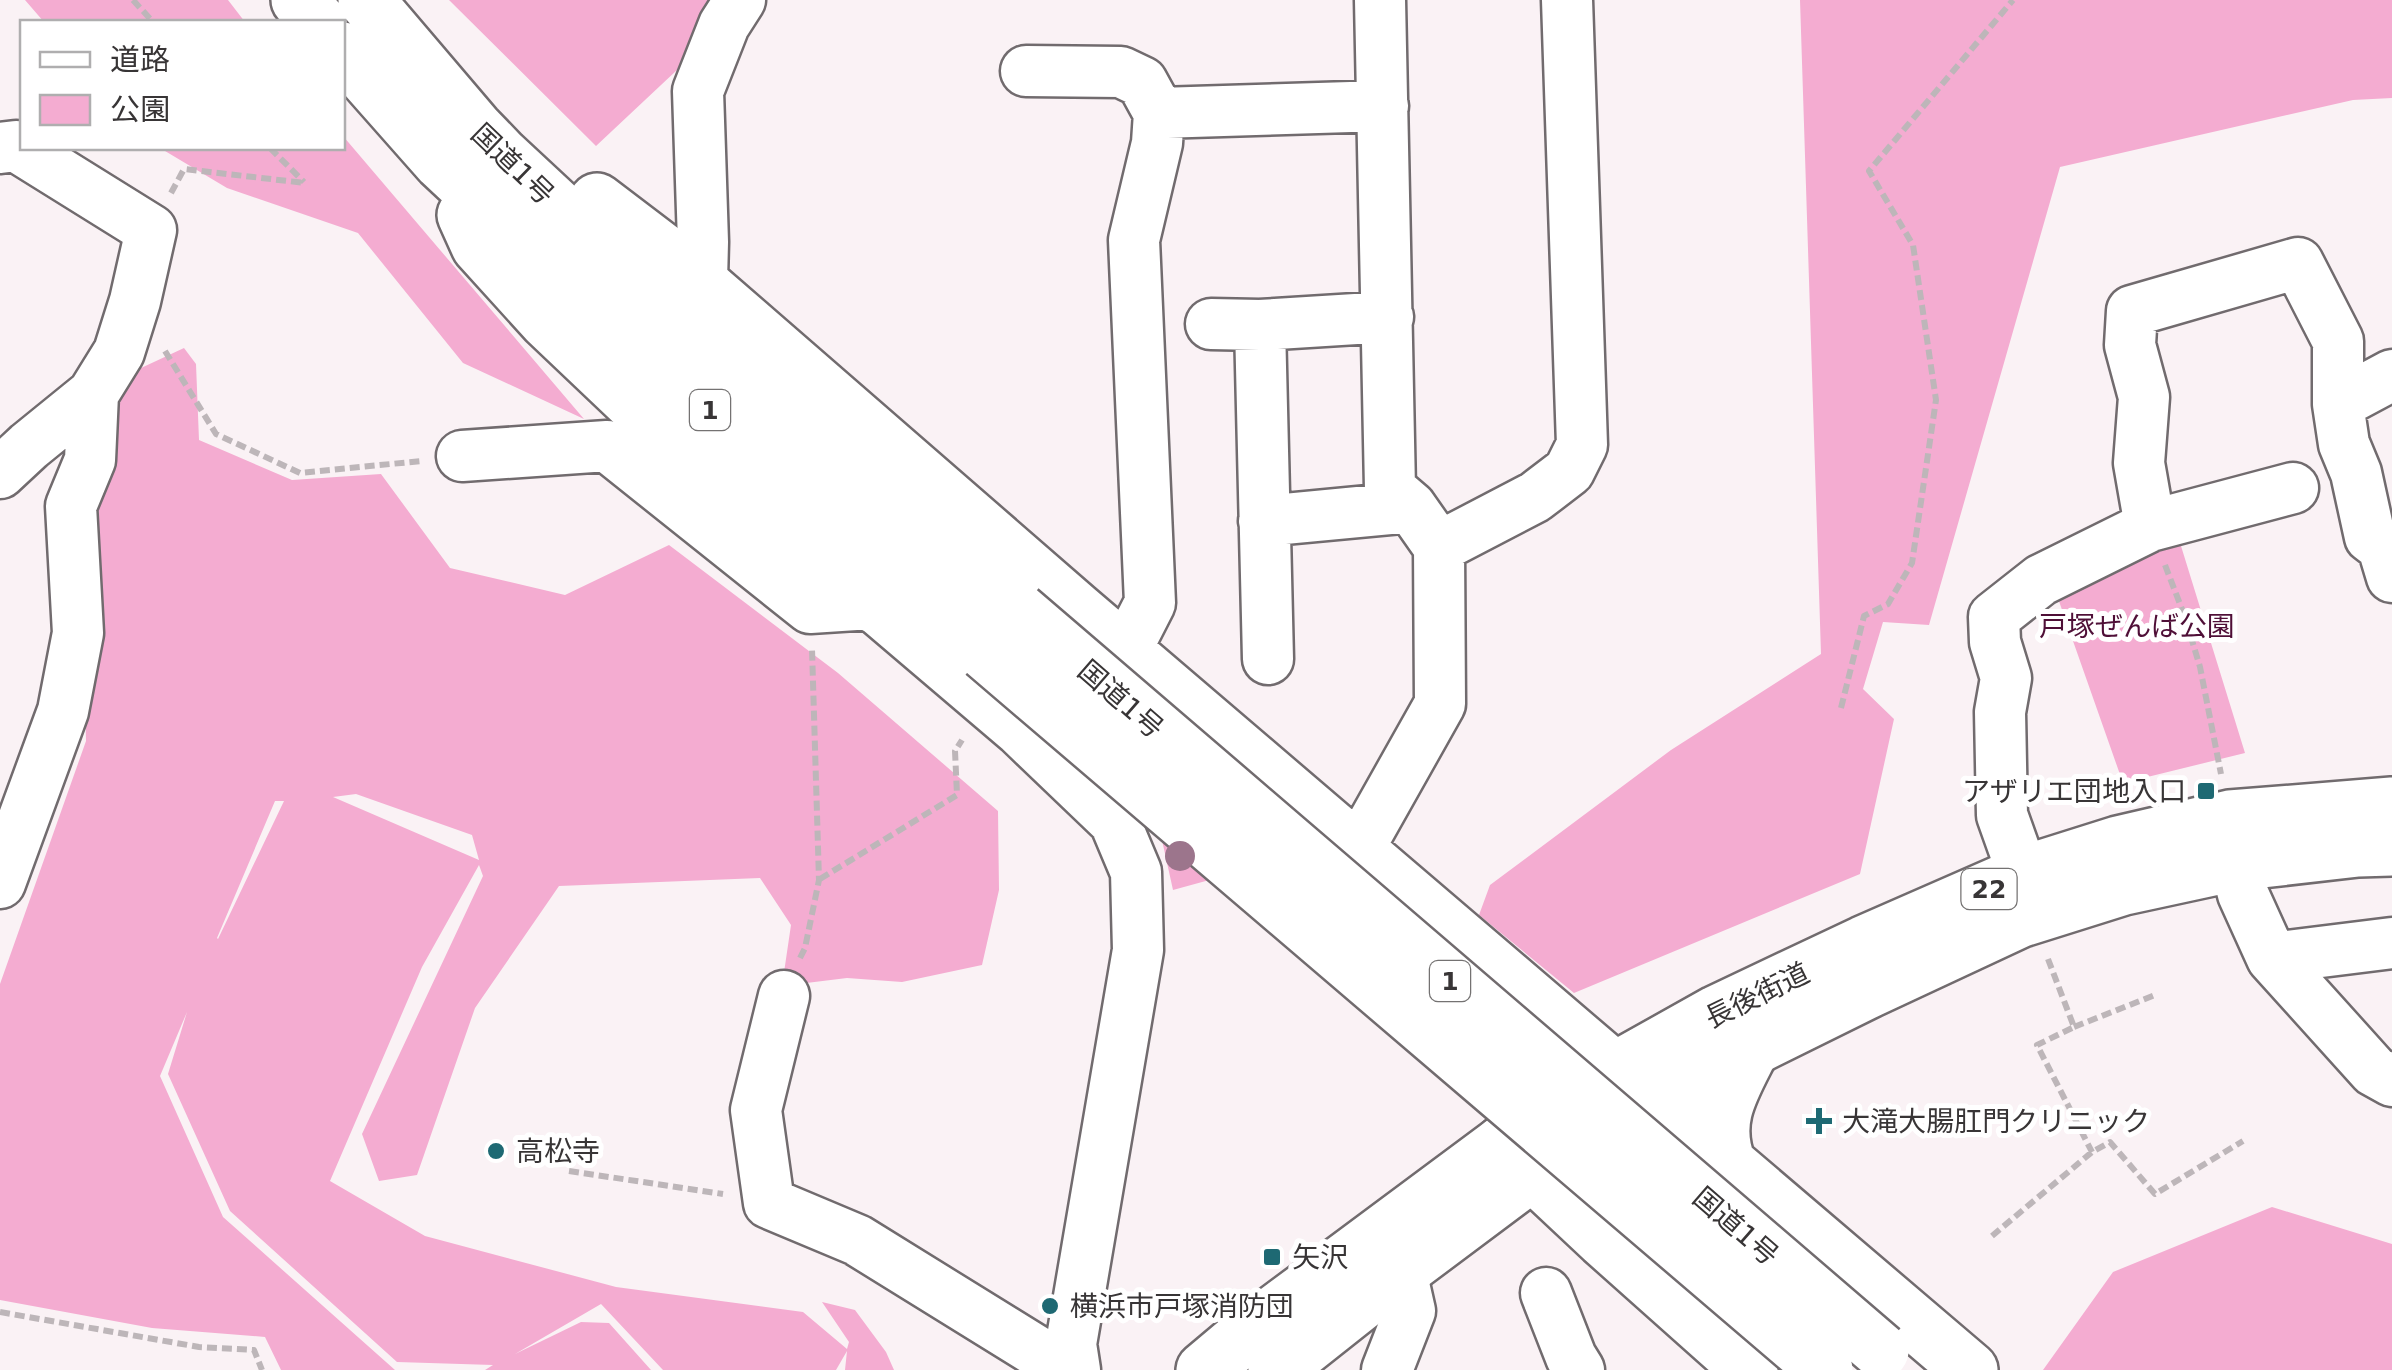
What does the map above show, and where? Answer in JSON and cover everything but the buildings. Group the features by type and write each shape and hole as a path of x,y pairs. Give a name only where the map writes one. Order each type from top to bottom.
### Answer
{"main road":[{"path":"299,0 317,20"},
{"name":"国道1号","path":"366,0 458,145"},
{"name":"国道1号","path":"345,52 458,145 637,346 864,548 1002,632 1892,1361"},
{"path":"702,281 535,154 458,145 479,246 546,320 646,416 871,604"},
{"name":"国道1号","path":"1002,632 1825,1370"},
{"name":"長後街道","path":"1204,1370 1248,1333 1517,1158 1636,1086 1717,1012 2024,874 2118,844 2230,818 2392,805"},
{"name":"長後街道","path":"1636,1086 1752,1048 2020,920 2124,887 2235,863 2392,848"},
{"path":"1735,1171 1722,1149 1720,1129 1731,1090 1752,1048"},
{"path":"1636,1086 1970,1370"},
{"path":"1517,1158 1750,1370"},
{"name":"長後街道","path":"1276,1370 1406,1291 1517,1158"},
{"path":"1622,1256 1628,1231 1707,1174 1735,1171"}],"street":[{"path":"740,0 724,25 698,91 702,281 1636,1086"},
{"path":"1359,848 1440,704 1439,548 1411,507 1390,489 1380,0"},
{"path":"1439,548 1535,497 1569,471 1582,445 1567,0"},
{"path":"1020,730 1150,603 1134,240 1157,143 1159,113 1142,82 1120,72 1026,71"},
{"path":"1159,113 1383,106"},
{"path":"0,473 94,394 120,352 151,230 22,150"},
{"path":"2150,526 2139,463 2144,396 2130,345 2132,311 2298,262 2338,342 2338,404 2344,444 2356,474 2370,536 2383,547 2392,577"},
{"path":"1211,324 1388,317"},
{"path":"1260,325 1268,659"},
{"path":"2338,404 2392,375"},
{"path":"0,882 62,711 78,633 71,506 90,460 94,394"},
{"path":"462,456 607,446 810,608 871,604 1020,730 1115,822 1136,872 1138,950 1071,1344 1074,1370"},
{"path":"2024,874 2002,814 2000,712 2006,678 1995,642 1994,616 2042,580 2150,526 2294,488"},
{"path":"1264,520 1411,507"},
{"path":"2235,863 2242,894 2272,958 2374,1071 2392,1081"},
{"path":"2272,958 2392,943"},
{"path":"784,996 756,1110 769,1203 857,1240 1067,1370"},
{"path":"1388,1370 1406,1291"},
{"path":"1546,1293 1579,1370"}],"path":[{"path":"133,0 151,20"},
{"path":"1841,708 1864,616 1888,604 1912,563 1936,400 1913,246 1869,171 2013,0"},
{"path":"184,169 305,183 272,150"},
{"path":"135,301 216,434 300,474 462,456"},
{"path":"784,996 804,948 820,880 810,608"},
{"path":"2185,618 2200,667 2222,781"},
{"path":"820,880 957,795 955,751"},
{"path":"2042,944 2074,1027"},
{"path":"2092,1152 2037,1045 2154,994"},
{"path":"1992,1236 2092,1152 2110,1142 2155,1194 2242,1141"},
{"path":"569,1171 722,1194"},
{"path":"0,1312 199,1347 254,1350 262,1370"}],"green space":[{"path":"25,0 228,0 243,20 42,20"},
{"path":"449,0 715,0 677,70 596,146"},
{"path":"1800,0 2392,0 2392,98 2353,100 2060,167 1929,625 1883,622 1863,689 1894,719 1860,874 1574,993 1479,915 1490,885 1671,750 1821,654"},
{"path":"345,138 584,419 463,363 358,233 227,188 163,150 345,150"},
{"path":"184,348 196,364 199,440 292,480 381,474 450,568 565,595 669,545 838,673 998,811 999,890 982,965 902,982 847,978 782,986 791,925 760,878 559,886 475,1008 417,1175 379,1181 362,1134 483,876 479,865 422,967 330,1181 425,1236 616,1287 803,1312 847,1349 849,1342 822,1302 855,1310 886,1352 894,1370 845,1370 847,1351 836,1370 663,1370 601,1304 515,1354 581,1322 609,1323 651,1370 485,1370 493,1365 397,1362 230,1211 168,1074 187,1012 160,1076 223,1217 395,1370 281,1370 265,1337 152,1328 0,1300 0,984 86,741 81,504 126,375","holes":["356,794 472,835 479,860 333,797","275,801 284,801 218,939 217,938"]},
{"name":"戸塚ぜんば公園","path":"2177,533 2245,753 2123,783 2054,587"},
{"path":"1158,822 1213,879 1173,890"},
{"path":"2272,1207 2392,1244 2392,1370 2043,1370 2113,1272"}],"place":[{"name":"アザリエ団地入口","path":"2206,791"},
{"name":"大滝大腸肛門クリニック","path":"1819,1121"},
{"name":"高松寺","path":"496,1151"},
{"name":"矢沢","path":"1272,1257"},
{"name":"横浜市戸塚消防団","path":"1050,1306"}]}
